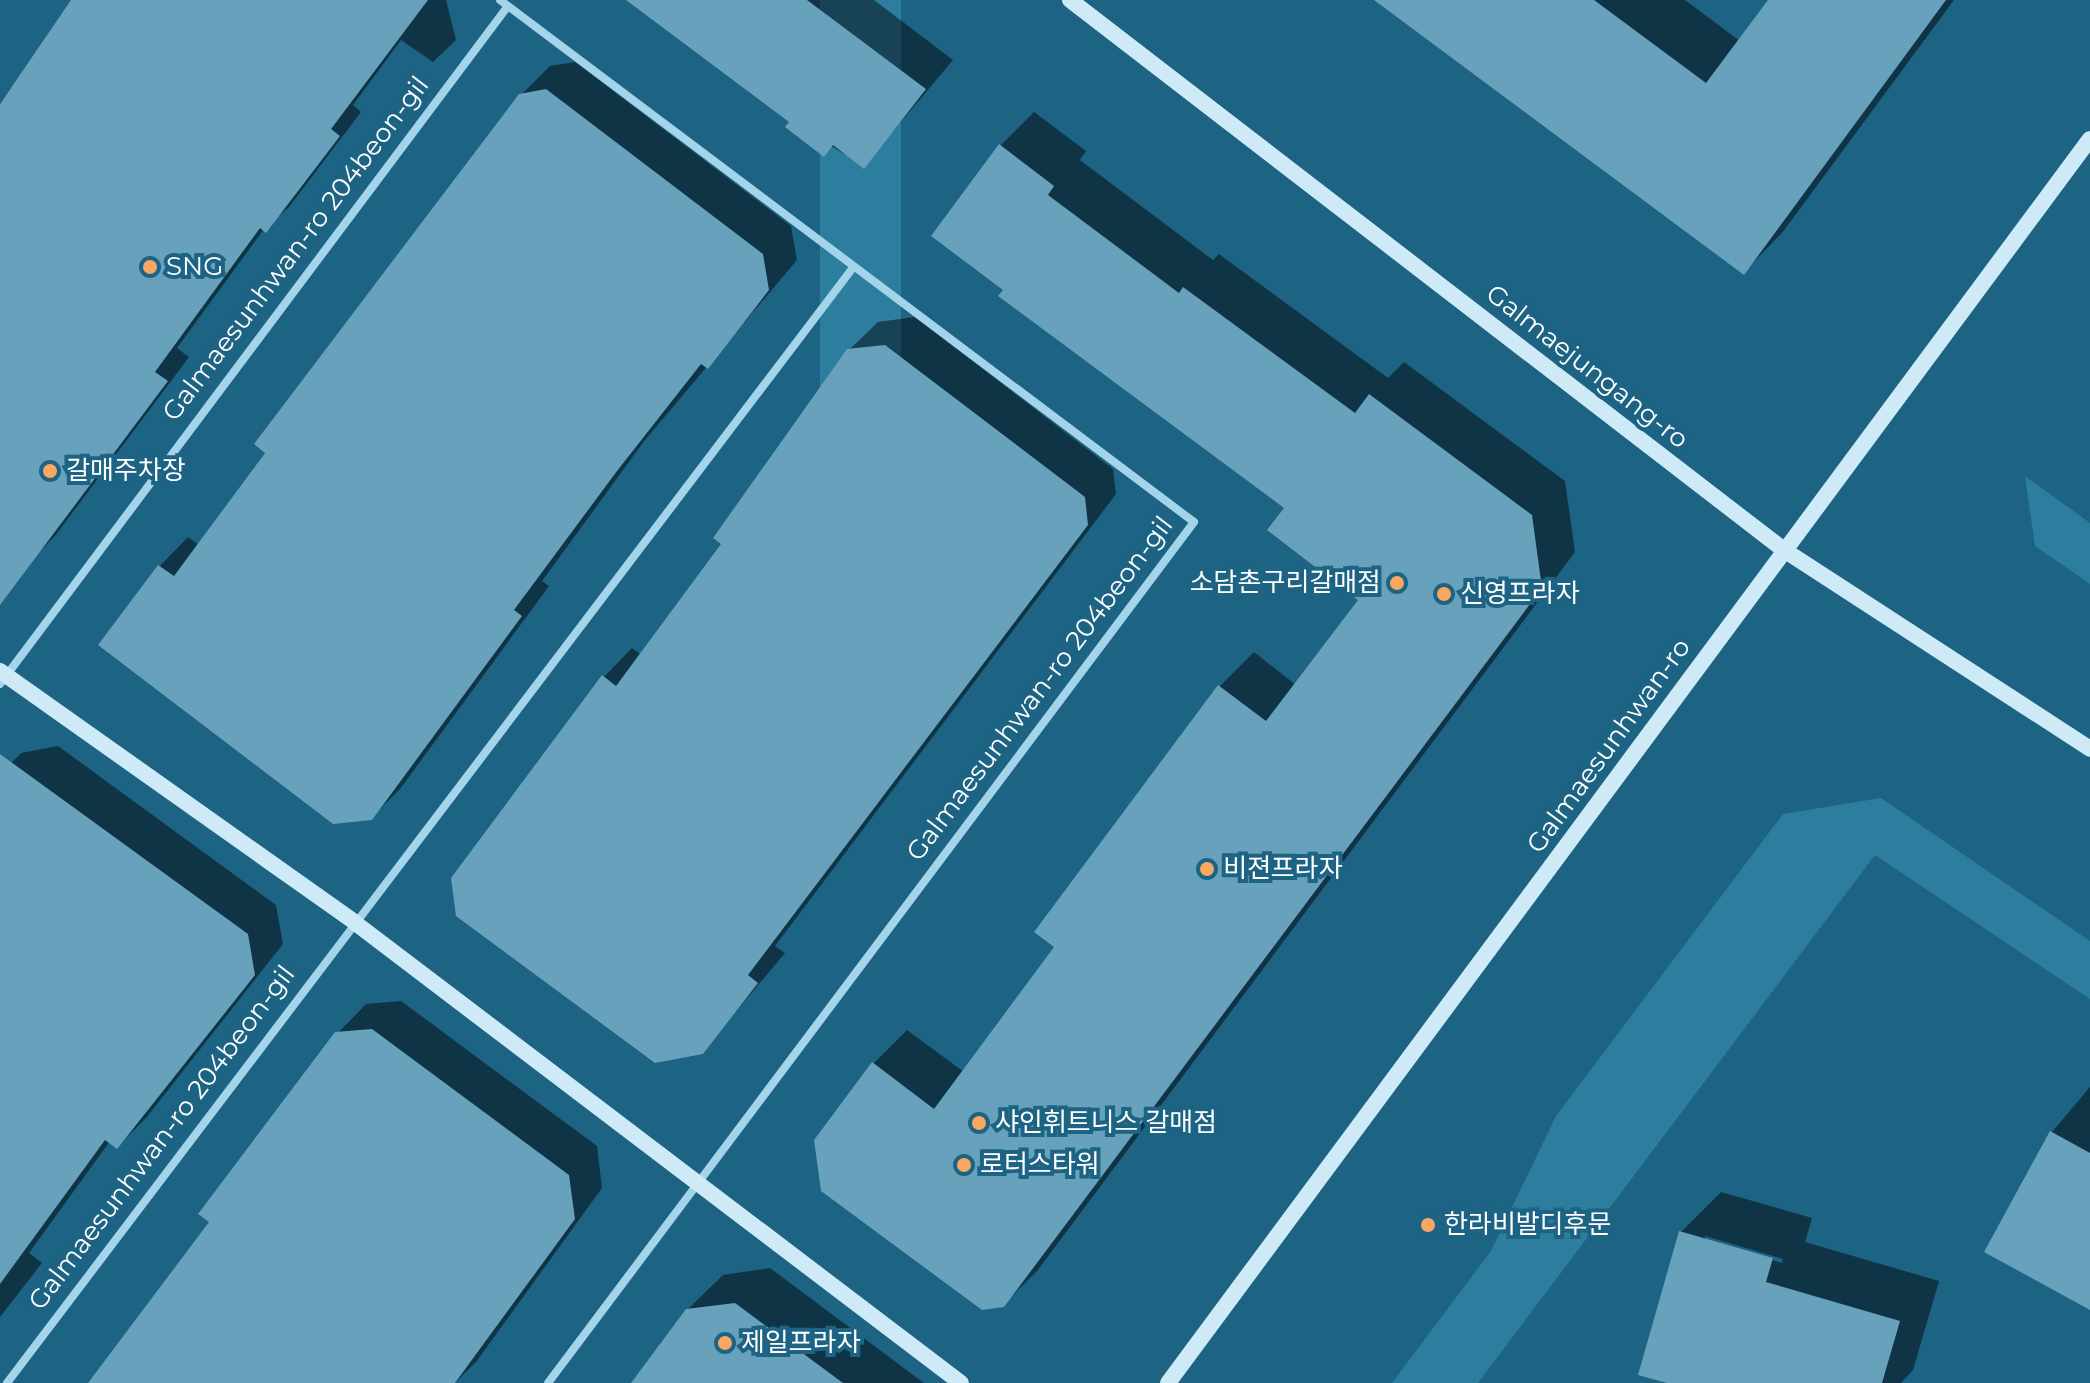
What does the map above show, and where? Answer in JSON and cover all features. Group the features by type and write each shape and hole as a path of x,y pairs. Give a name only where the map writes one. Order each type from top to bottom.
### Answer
{"street":[{"name":"Galmaejungang-ro","path":"1070,0 1784,550 2090,749"},
{"name":"Galmaesunhwan-ro 204beon-gil","path":"548,1383 696,1186 1194,522 852,269 504,3 2,676 354,922 696,1186 961,1383"},
{"name":"Galmaesunhwan-ro","path":"1168,1383 2090,139"},
{"name":"Galmaesunhwan-ro 204beon-gil","path":"7,1383 852,269"}],"shaded area":[{"path":"820,0 901,0 901,611 820,611"},
{"path":"2025,476 2090,523 2090,584 2035,546"},
{"path":"1881,798 2090,941 2090,999 1875,855 1478,1383 1392,1383 1491,1251 1556,1116 1783,814"}],"building":[{"path":"71,0 428,0 331,129 340,136 266,233 260,228 155,372 168,381 0,605 0,104"},
{"path":"626,0 807,0 926,89 864,169 833,145 824,157 785,127 789,122"},
{"path":"1374,0 1594,0 1706,83 1768,0 1946,0 1744,275"},
{"path":"546,89 763,254 769,290 708,369 701,364 617,471 514,610 522,616 372,820 333,824 98,645 158,565 174,576 265,453 254,444 519,94"},
{"path":"999,144 1054,186 1048,195 1179,293 1183,287 1355,413 1369,394 1532,515 1542,588 1004,1307 982,1310 821,1191 814,1140 872,1062 934,1109 1054,947 1034,932 1218,685 1266,721 1358,600 1267,530 1284,508 998,296 1003,290 931,236"},
{"path":"885,345 1085,497 1088,525 748,975 758,983 703,1054 655,1063 456,916 451,878 602,675 616,686 721,544 713,538 847,349"},
{"path":"0,754 248,934 255,975 117,1149 105,1140 0,1284"},
{"path":"372,1029 569,1175 575,1219 455,1383 88,1383 209,1222 198,1214 335,1032"},
{"path":"2050,1131 2090,1153 2090,1310 1984,1252"},
{"path":"1679,1231 1773,1258 1766,1282 1900,1321 1882,1383 1667,1383 1638,1375"},
{"name":"제일프라자","path":"735,1303 843,1383 631,1383 686,1309"}],"place":[{"name":"SNG","path":"150,267"},
{"name":"갈매주차장","path":"50,471"},
{"name":"소담촌구리갈매점","path":"1397,583"},
{"name":"신영프라자","path":"1444,594"},
{"name":"비젼프라자","path":"1207,869"},
{"name":"샤인휘트니스 갈매점","path":"979,1123"},
{"name":"로터스타워","path":"964,1165"},
{"name":"한라비발디후문","path":"1428,1225"},
{"name":"제일프라자","path":"725,1343"}]}
